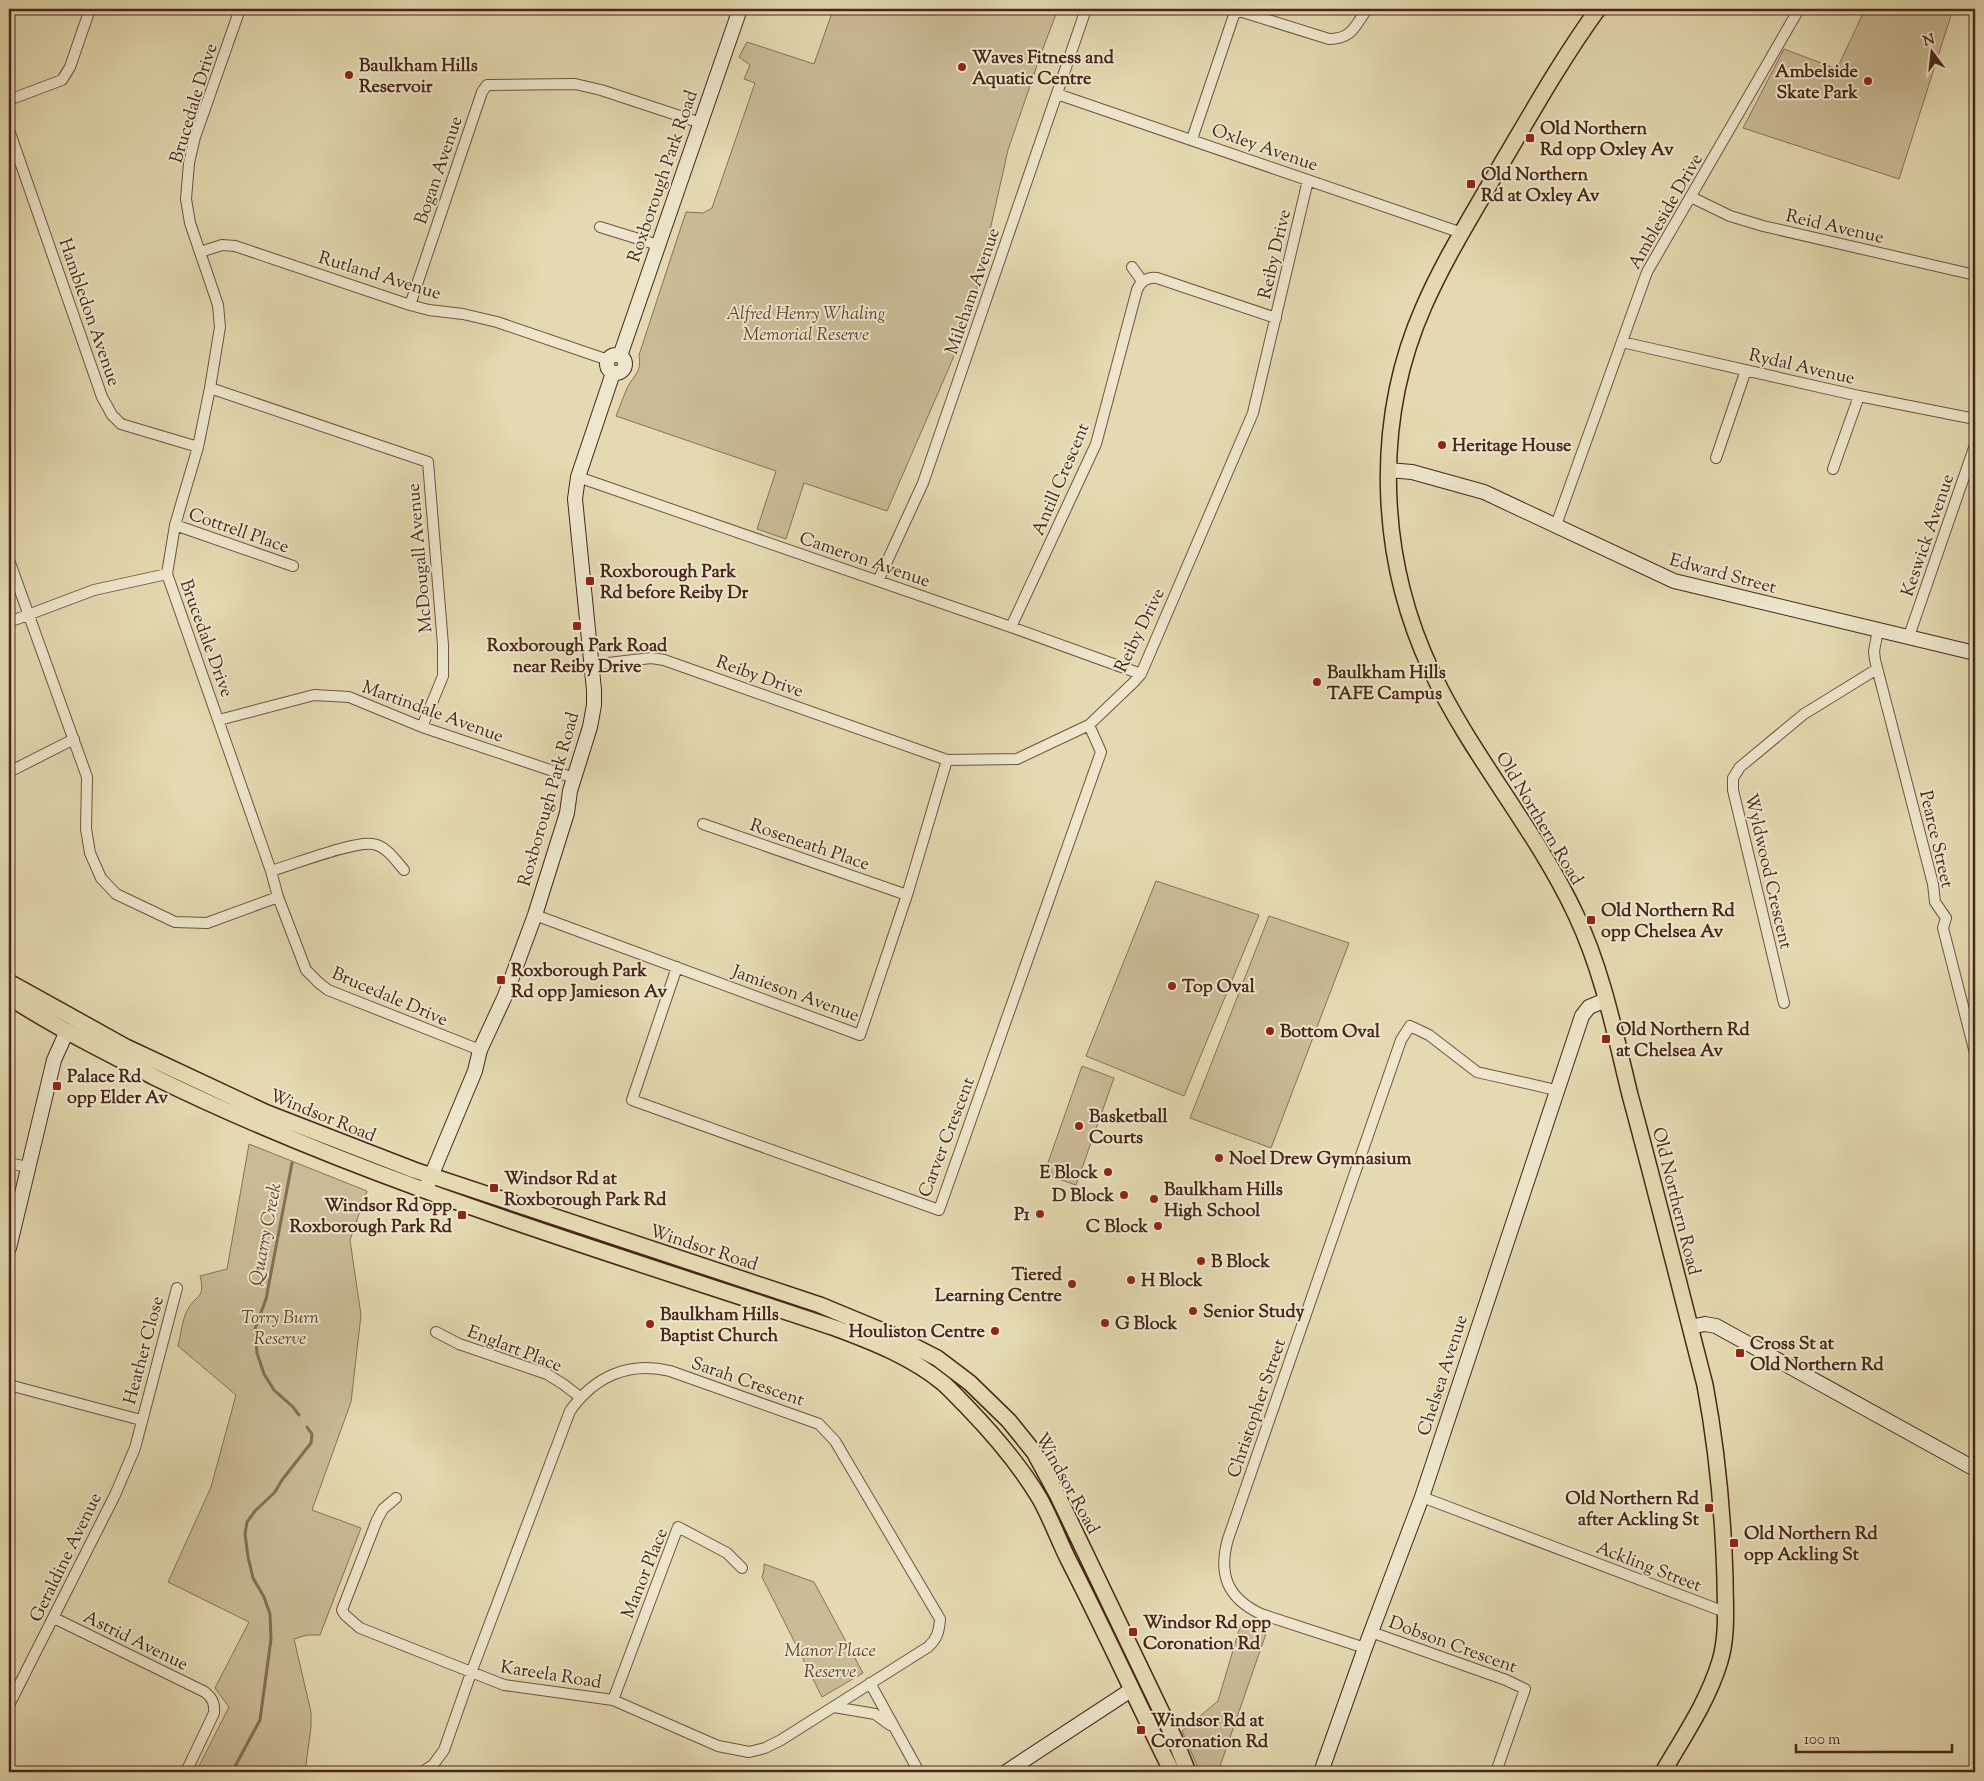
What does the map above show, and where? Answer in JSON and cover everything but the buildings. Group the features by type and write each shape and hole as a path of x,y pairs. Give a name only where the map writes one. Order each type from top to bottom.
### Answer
{"main road":[{"name":"Old Northern Road","path":"1598,9 1571,47 1462,233 1428,296 1408,349 1392,419 1388,470 1389,503 1396,558 1413,626 1427,661 1454,714 1561,886 1589,946 1606,1000 1690,1327 1714,1430 1723,1538 1725,1636 1715,1677 1703,1704 1663,1772"},
{"name":"Windsor Road","path":"9,982 126,1047 267,1113 432,1175 820,1305 890,1334 937,1358 970,1383 1009,1421 1034,1452 1058,1496 1175,1740 1188,1772"},
{"name":"Windsor Road","path":"9,997 41,1018 226,1112 364,1169 425,1191 878,1344 908,1360 943,1383 1000,1441 1041,1500 1059,1541 1106,1631 1131,1690 1172,1772"},
{"path":"1131,1690 1146,1682"}],"street":[{"path":"9,100 62,80 70,68 90,9"},
{"name":"Brucedale Drive","path":"240,9 195,137 189,163 186,199 190,223 218,306 218,345 198,447 175,525 167,574 271,871 278,897 306,970 328,990 480,1050"},
{"name":"Roxborough Park Road","path":"425,1191 474,1071 480,1050 505,996 535,915 567,813 574,778 592,717 594,690 575,512 578,477 614,363 658,245 740,9"},
{"name":"Mileham Avenue","path":"878,581 923,483 1086,9"},
{"path":"1192,139 1236,9 1329,39 1340,39 1350,34 1366,9"},
{"name":"Ambleside Drive","path":"1556,525 1647,272 1799,9"},
{"name":"Bogan Avenue","path":"410,305 482,92 487,85 575,84 601,90 701,123"},
{"name":"Oxley Avenue","path":"1057,94 1462,233"},
{"name":"Hambledon Avenue","path":"9,130 102,397 112,415 121,424 198,447"},
{"name":"Reiby Drive","path":"591,665 651,658 670,661 948,760 1017,759 1089,725 1140,674 1253,413 1308,180"},
{"name":"Reid Avenue","path":"1691,197 1730,216 1763,226 1975,275"},
{"path":"600,227 658,245"},
{"name":"Rutland Avenue","path":"200,252 222,245 235,246 410,305 429,310 464,314 497,322 614,363"},
{"path":"1132,267 1142,282 1149,278 1157,278 1276,318"},
{"name":"Antill Crescent","path":"1011,627 1096,444 1137,290 1142,282"},
{"name":"Rydal Avenue","path":"1622,342 1859,396 1975,419"},
{"path":"1716,458 1746,370"},
{"name":"McDougall Avenue","path":"210,388 428,462 443,676 422,727"},
{"path":"1833,469 1859,396"},
{"name":"Keswick Avenue","path":"1909,636 1975,445"},
{"name":"Edward Street","path":"1388,470 1412,472 1484,492 1674,581 1909,636 1975,654"},
{"name":"Cameron Avenue","path":"578,477 1011,627 1140,674"},
{"name":"Cottrell Place","path":"175,525 293,566"},
{"path":"9,560 87,777 86,829 90,853 101,878 116,894 175,922 207,923 278,897"},
{"path":"9,622 94,590 167,574"},
{"name":"Pearce Street","path":"1878,630 1874,651 1877,669 1933,884 1935,902 1946,918 1944,928 1975,1053"},
{"name":"Wyldwood Crescent","path":"1784,1003 1733,790 1734,778 1740,767 1804,714 1877,669"},
{"name":"Martindale Avenue","path":"219,720 314,695 349,697 422,727 574,778"},
{"name":"Carver Crescent","path":"677,967 632,1100 939,1210 1101,752 1089,725"},
{"path":"9,772 74,739"},
{"name":"Jamieson Avenue","path":"535,915 860,1035 907,895 948,760"},
{"name":"Roseneath Place","path":"703,824 907,895"},
{"path":"271,871 350,847 373,844 388,852 404,870"},
{"name":"Chelsea Avenue","path":"1321,1772 1422,1497 1582,1016 1589,1006 1606,1000"},
{"name":"Christopher Street","path":"1365,1648 1261,1614 1246,1607 1226,1580 1223,1555 1228,1539 1401,1040 1410,1026 1429,1035 1477,1072 1556,1090"},
{"path":"9,1248 54,1060 67,1031"},
{"path":"9,1163 27,1167"},
{"name":"Heather Close","path":"141,1420 176,1288"},
{"path":"1690,1327 1704,1324 1716,1326 1975,1469"},
{"name":"Englart Place","path":"436,1332 459,1344 547,1374 580,1397"},
{"name":"Sarah Crescent","path":"422,1772 432,1765 444,1750 470,1673 570,1412 580,1397 596,1383 609,1376 640,1368 656,1368 670,1371 806,1418 819,1424 835,1441 940,1619 940,1630 935,1641 870,1683"},
{"path":"9,1385 141,1420"},
{"name":"Geraldine Avenue","path":"9,1705 54,1618 136,1448 141,1420"},
{"name":"Ackling Street","path":"1422,1497 1726,1612"},
{"name":"Kareela Road","path":"396,1498 383,1509 377,1520 342,1610 348,1619 360,1628 470,1673 504,1686 612,1700 718,1746 749,1752 765,1748 781,1740 870,1683"},
{"name":"Manor Place","path":"612,1700 678,1527 727,1552 742,1568"},
{"name":"Astrid Avenue","path":"54,1618 205,1692 212,1698 215,1706 214,1713 186,1772"},
{"name":"Dobson Crescent","path":"1371,1632 1506,1680 1525,1689 1496,1772"},
{"path":"870,1683 919,1772"},
{"path":"1006,1772 1131,1690"},
{"path":"834,1707 875,1714 893,1727"}],"green space":[{"name":"Alfred Henry Whaling Memorial Reserve","path":"830,9 1058,9 1008,150 970,319 887,511 804,483 786,539 757,529 776,471 616,416 627,388 637,373 640,361 639,355 686,212 703,213 712,208 755,83 744,79 750,65 739,57 747,42 814,64 833,10"},
{"path":"1865,9 1953,9 1899,179 1743,128 1784,49 1837,69"},
{"name":"Top Oval","path":"1156,881 1259,915 1184,1096 1086,1056"},
{"name":"Bottom Oval","path":"1269,916 1349,943 1271,1148 1190,1118"},
{"name":"Basketball Courts","path":"1082,1066 1114,1078 1076,1185 1044,1174"},
{"name":"Torry Burn Reserve","path":"249,1144 367,1191 350,1240 361,1315 351,1402 312,1510 361,1528 320,1635 307,1635 294,1639 311,1712 305,1772 196,1772 229,1707 215,1688 249,1622 168,1582 211,1487 236,1395 178,1346 185,1315 201,1293 200,1276 227,1269"},
{"name":"Manor Place Reserve","path":"764,1564 814,1582 863,1673 822,1697 762,1577"},
{"path":"1242,1620 1268,1628 1218,1772 1200,1772 1182,1731 1218,1701"}],"waterway":[{"name":"Quarry Creek","path":"292,1163 266,1299 255,1329 257,1353 264,1374 274,1390 299,1415"},
{"name":"Quarry Creek","path":"232,1772 260,1720 271,1639 270,1614 264,1597 253,1578 248,1557 245,1534 247,1522 255,1511 275,1492 311,1443 312,1434 307,1427"}],"place":[{"name":"Waves Fitness and Aquatic Centre","path":"962,67"},
{"name":"Baulkham Hills Reservoir","path":"349,75"},
{"name":"Ambelside Skate Park","path":"1868,81"},
{"name":"Old Northern Rd opp Oxley Av","path":"1530,138"},
{"name":"Old Northern Rd at Oxley Av","path":"1471,184"},
{"name":"Heritage House","path":"1442,445"},
{"name":"Roxborough Park Rd before Reiby Dr","path":"590,581"},
{"name":"Roxborough Park Road near Reiby Drive","path":"577,626"},
{"name":"Baulkham Hills TAFE Campus","path":"1317,682"},
{"name":"Old Northern Rd opp Chelsea Av","path":"1591,920"},
{"name":"Roxborough Park Rd opp Jamieson Av","path":"501,980"},
{"name":"Top Oval","path":"1172,986"},
{"name":"Bottom Oval","path":"1270,1031"},
{"name":"Old Northern Rd at Chelsea Av","path":"1606,1039"},
{"name":"Palace Rd opp Elder Av","path":"57,1086"},
{"name":"Basketball Courts","path":"1079,1126"},
{"name":"Noel Drew Gymnasium","path":"1219,1158"},
{"name":"E Block","path":"1108,1172"},
{"name":"Windsor Rd at Roxborough Park Rd","path":"494,1188"},
{"name":"D Block","path":"1124,1195"},
{"name":"Baulkham Hills High School","path":"1154,1199"},
{"name":"P1","path":"1040,1214"},
{"name":"Windsor Rd opp Roxborough Park Rd","path":"462,1215"},
{"name":"C Block","path":"1158,1226"},
{"name":"B Block","path":"1201,1261"},
{"name":"H Block","path":"1131,1280"},
{"name":"Tiered Learning Centre","path":"1072,1284"},
{"name":"Senior Study","path":"1193,1311"},
{"name":"G Block","path":"1105,1323"},
{"name":"Baulkham Hills Baptist Church","path":"650,1324"},
{"name":"Houliston Centre","path":"995,1331"},
{"name":"Cross St at Old Northern Rd","path":"1740,1353"},
{"name":"Old Northern Rd after Ackling St","path":"1709,1508"},
{"name":"Old Northern Rd opp Ackling St","path":"1734,1543"},
{"name":"Windsor Rd opp Coronation Rd","path":"1133,1632"},
{"name":"Windsor Rd at Coronation Rd","path":"1141,1730"}]}
